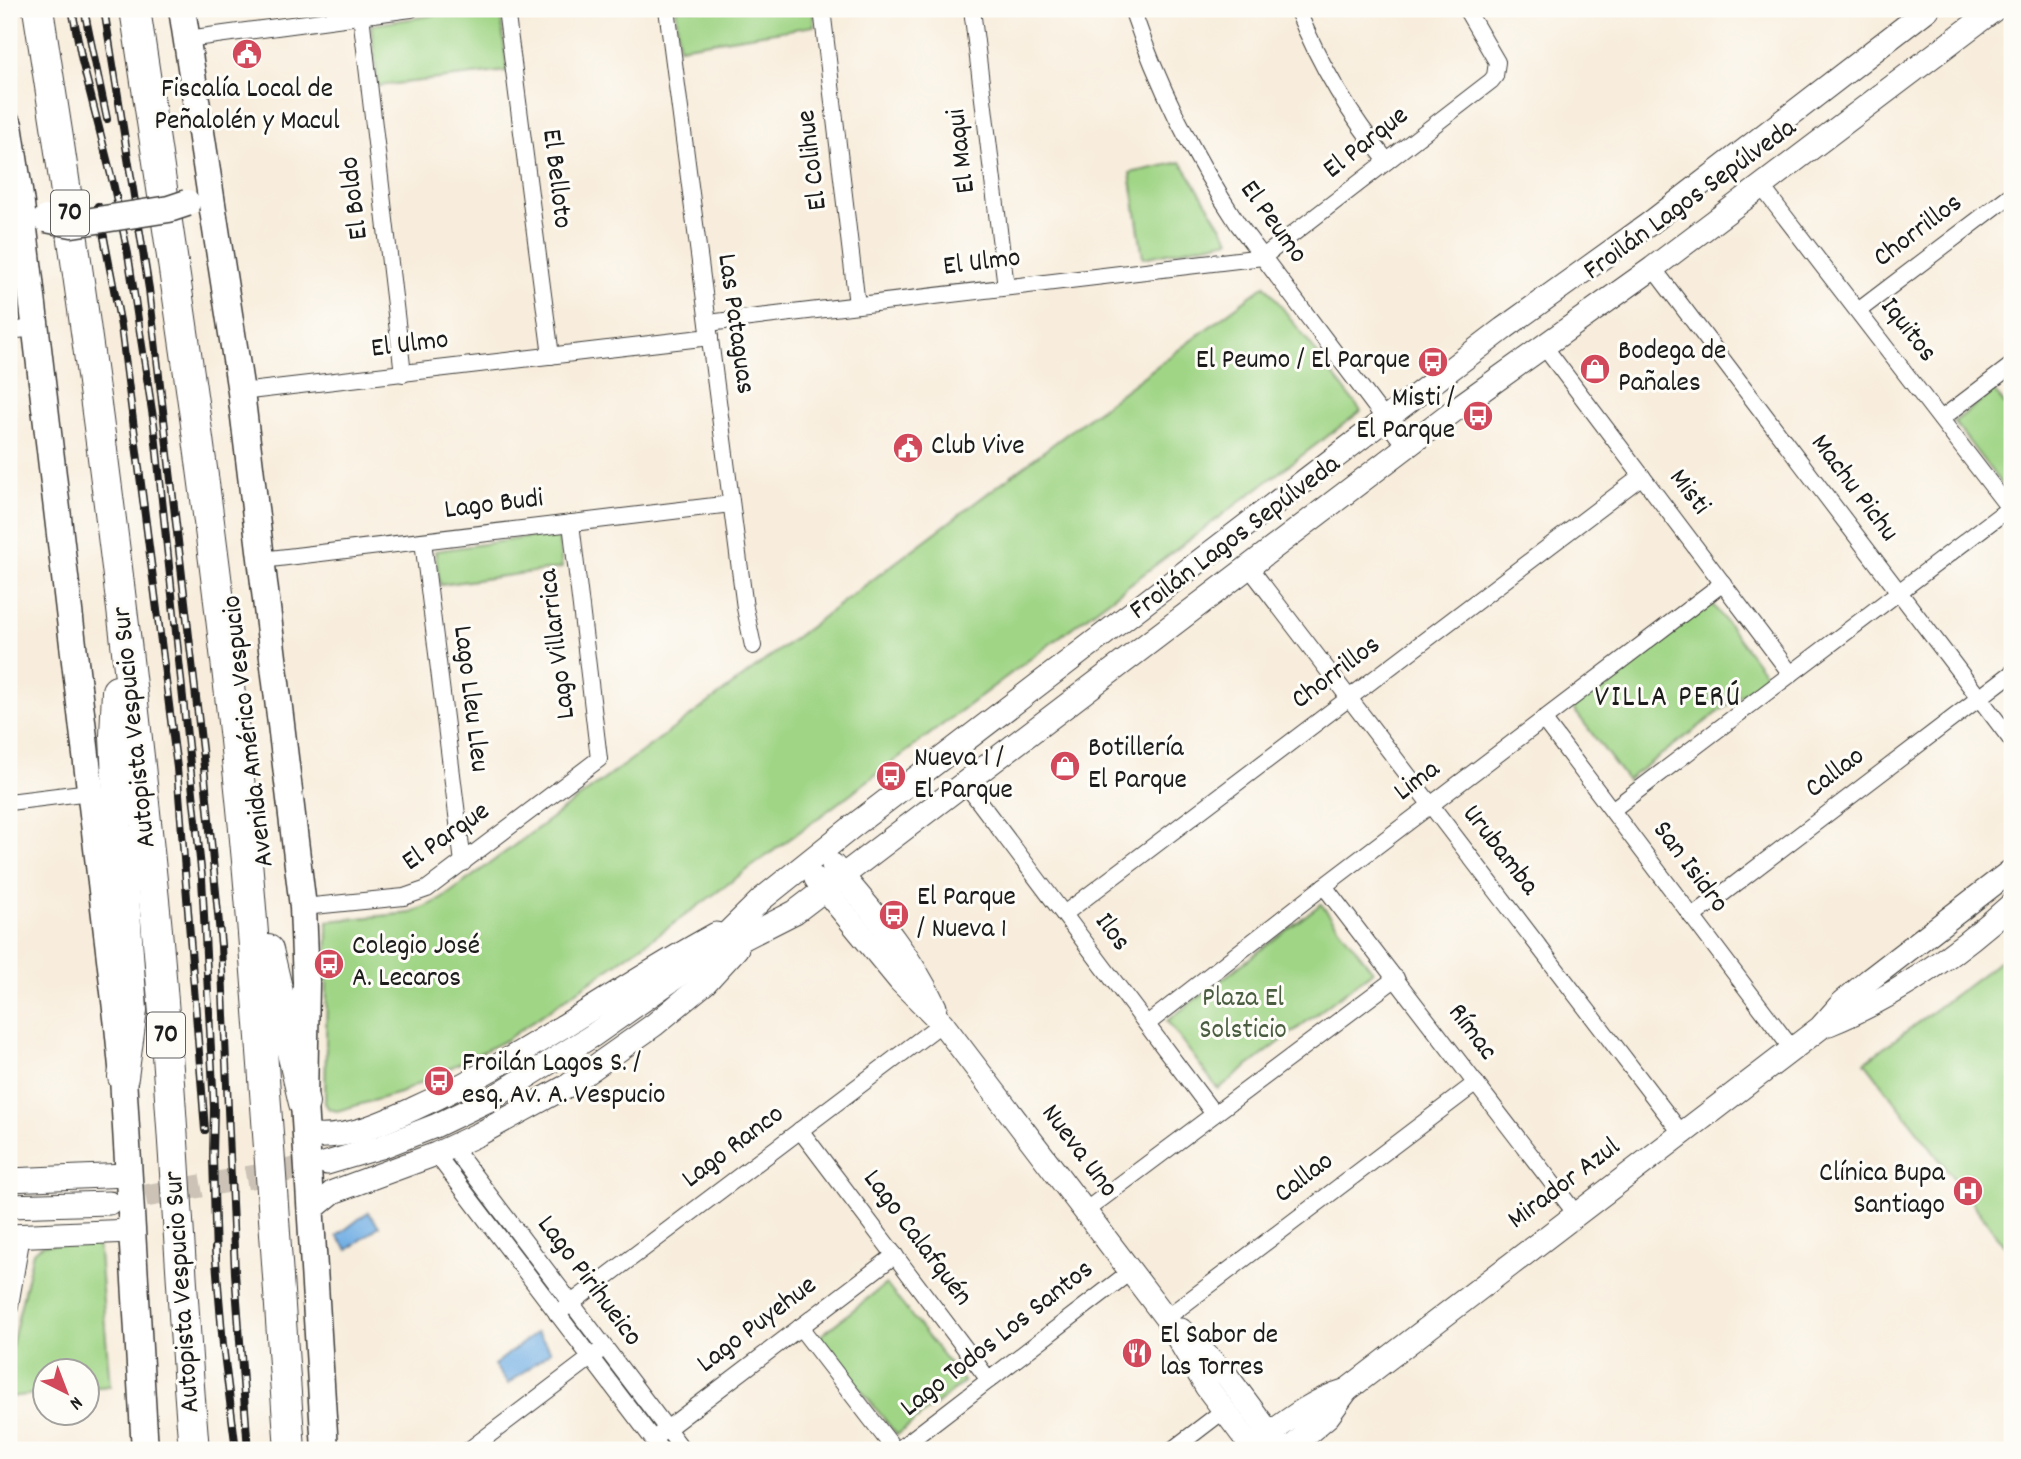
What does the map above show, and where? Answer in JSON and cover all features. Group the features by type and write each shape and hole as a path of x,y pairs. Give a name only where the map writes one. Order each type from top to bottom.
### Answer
{"highway":[{"name":"Autopista Vespucio Sur","path":"38,9 87,330 125,622 167,1051 194,1450"},
{"path":"135,9 205,491 246,861 290,1450"},
{"path":"123,1077 132,1010 115,736 118,676 125,622"},
{"path":"246,861 304,1103"}],"main road":[{"name":"Avenida Américo Vespucio","path":"182,9 241,392 303,907 306,982 304,1103 325,1450"},
{"path":"9,125 21,204 22,330 90,792 123,1077 145,1450"},
{"path":"21,204 46,219 72,224 169,209 187,203 199,192 209,176"}],"street":[{"path":"187,39 411,9"},
{"name":"El Belloto","path":"506,9 551,356"},
{"name":"Las Pataguas","path":"667,9 745,608 753,646"},
{"name":"El Colihue","path":"822,9 858,305"},
{"name":"El Maqui","path":"972,9 1006,287"},
{"name":"El Peumo","path":"1132,9 1155,73 1216,191 1406,447"},
{"path":"1297,9 1328,77 1364,133 1387,162"},
{"name":"El Parque","path":"1263,257 1491,81 1497,68 1495,57 1466,9"},
{"name":"Froilán Lagos Sepúlveda","path":"310,1211 333,1192 444,1150 569,1085 654,1025 705,983 762,899 1385,419 1503,329 1649,224 1928,9"},
{"name":"Froilán Lagos Sepúlveda","path":"306,1135 337,1137 396,1117 462,1086 530,1048 674,957 795,912 1406,447 1762,187 1995,9"},
{"name":"El Boldo","path":"361,15 404,374"},
{"path":"1827,86 1844,96 1851,119"},
{"name":"Iquitos","path":"1762,187 2011,507"},
{"name":"Chorrillos","path":"1858,311 2012,194"},
{"path":"1649,224 1658,264"},
{"name":"El Ulmo","path":"241,392 551,356 858,305 1263,257"},
{"name":"Machu Pichu","path":"1658,264 2012,741"},
{"name":"Misti","path":"1543,345 1791,674"},
{"path":"1941,419 2012,365"},
{"name":"Chorrillos","path":"1064,914 1642,476"},
{"name":"Lago Budi","path":"262,560 732,504"},
{"path":"1612,810 2011,507"},
{"name":"Lago Villarrica","path":"571,523 599,759"},
{"name":"Lago Lleu Lleu","path":"423,541 463,863"},
{"name":"Urubamba","path":"1249,567 1682,1134"},
{"name":"Lima","path":"1147,1024 1723,583"},
{"name":"Callao","path":"1692,917 2012,673"},
{"path":"1039,684 1060,711"},
{"name":"San Isidro","path":"1543,719 1792,1049"},
{"name":"El Parque","path":"303,907 412,895 427,889 599,759"},
{"name":"Ilos","path":"965,783 1214,1114"},
{"path":"9,802 90,792"},
{"name":"Nueva Uno","path":"813,859 834,882 900,981 942,1023 1131,1271 1166,1318 1223,1411 1253,1449"},
{"name":"Mirador Azul","path":"1288,1450 1328,1416 1347,1390 1820,1028 1842,1003 1869,980 2012,870"},
{"name":"Rímac","path":"1324,886 1576,1214"},
{"name":"Mirador Azul","path":"1820,1028 1893,992 1953,951 2012,904"},
{"name":"Froilán Lagos Sepúlveda","path":"327,1163 381,1147 435,1126 491,1099 592,1036 740,931"},
{"path":"1085,1211 1396,978"},
{"name":"Lago Ranco","path":"558,1314 942,1023"},
{"name":"Callao","path":"1166,1318 1476,1083"},
{"name":"Lago Calafquén","path":"800,1130 989,1380"},
{"name":"Lago Pirihueico","path":"444,1150 571,1304 683,1450"},
{"name":"Lago Pirihueico","path":"444,1150 558,1314 657,1445"},
{"path":"9,1180 127,1175"},
{"path":"9,1206 109,1203"},
{"path":"9,1312 15,1235 131,1231"},
{"name":"Lago Puyehue","path":"657,1445 667,1429 895,1255"},
{"name":"Lago Todos Los Santos","path":"896,1450 1131,1271"},
{"name":"Nueva Uno","path":"1166,1318 1211,1359 1276,1442"},
{"path":"800,1327 896,1450"},
{"path":"469,1450 605,1347"},
{"name":"Mirador Azul","path":"1253,1449 1276,1442 1304,1408 1320,1399 1347,1390"},
{"path":"1172,1450 1223,1411"}],"green space":[{"path":"472,9 500,9 507,71 378,86 371,25"},
{"path":"676,9 813,9 814,26 679,47"},
{"path":"1181,162 1230,240 1143,258 1130,173"},
{"path":"1265,285 1361,411 802,830 676,922 506,1040 400,1093 337,1111 329,1109 325,1103 328,921 411,913 440,900 711,701"},
{"path":"1994,391 2012,414 2012,477 2002,485 1954,422"},
{"path":"558,533 562,568 440,585 435,551"},
{"path":"1711,602 1767,676 1627,780 1572,707"},
{"name":"Plaza El Solsticio","path":"1321,904 1373,971 1218,1089 1167,1021"},
{"name":"Clínica Bupa Santiago","path":"2012,952 2012,1255 1865,1062"},
{"path":"98,1241 110,1386 102,1387 102,1358 32,1358 32,1394 9,1397 9,1358 33,1252 43,1245"},
{"path":"886,1284 964,1382 897,1435 819,1337"}],"water":[{"path":"368,1212 379,1226 348,1250 337,1236"},
{"path":"537,1332 551,1351 508,1384 494,1365"}],"tunnel":[{"path":"112,1202 323,1164"}],"railway":[{"path":"72,9 128,254 154,424 202,878 214,1107 216,1257"},
{"path":"84,9 107,119"},
{"path":"104,9 149,289 204,767 221,945 235,1273 248,1450"},
{"path":"98,206 121,326 177,768 205,1130"},
{"path":"215,1249 236,1450"}],"place":[{"name":"Fiscalía Local de Peñalolén y Macul","path":"247,54"},
{"name":"El Peumo / El Parque","path":"1433,362"},
{"name":"Bodega de Pañales","path":"1595,369"},
{"name":"Misti / El Parque","path":"1478,416"},
{"name":"Club Vive","path":"908,448"},
{"name":"Botillería El Parque","path":"1065,766"},
{"name":"Nueva 1 / El Parque","path":"891,776"},
{"name":"El Parque / Nueva 1","path":"894,915"},
{"name":"Colegio José A. Lecaros","path":"329,964"},
{"name":"Froilán Lagos S. / esq. Av. A. Vespucio","path":"439,1081"},
{"name":"Clínica Bupa Santiago","path":"1968,1191"},
{"name":"El Sabor de las Torres","path":"1137,1353"}],"district":[{"name":"VILLA PERÚ","path":"1668,699"}]}
